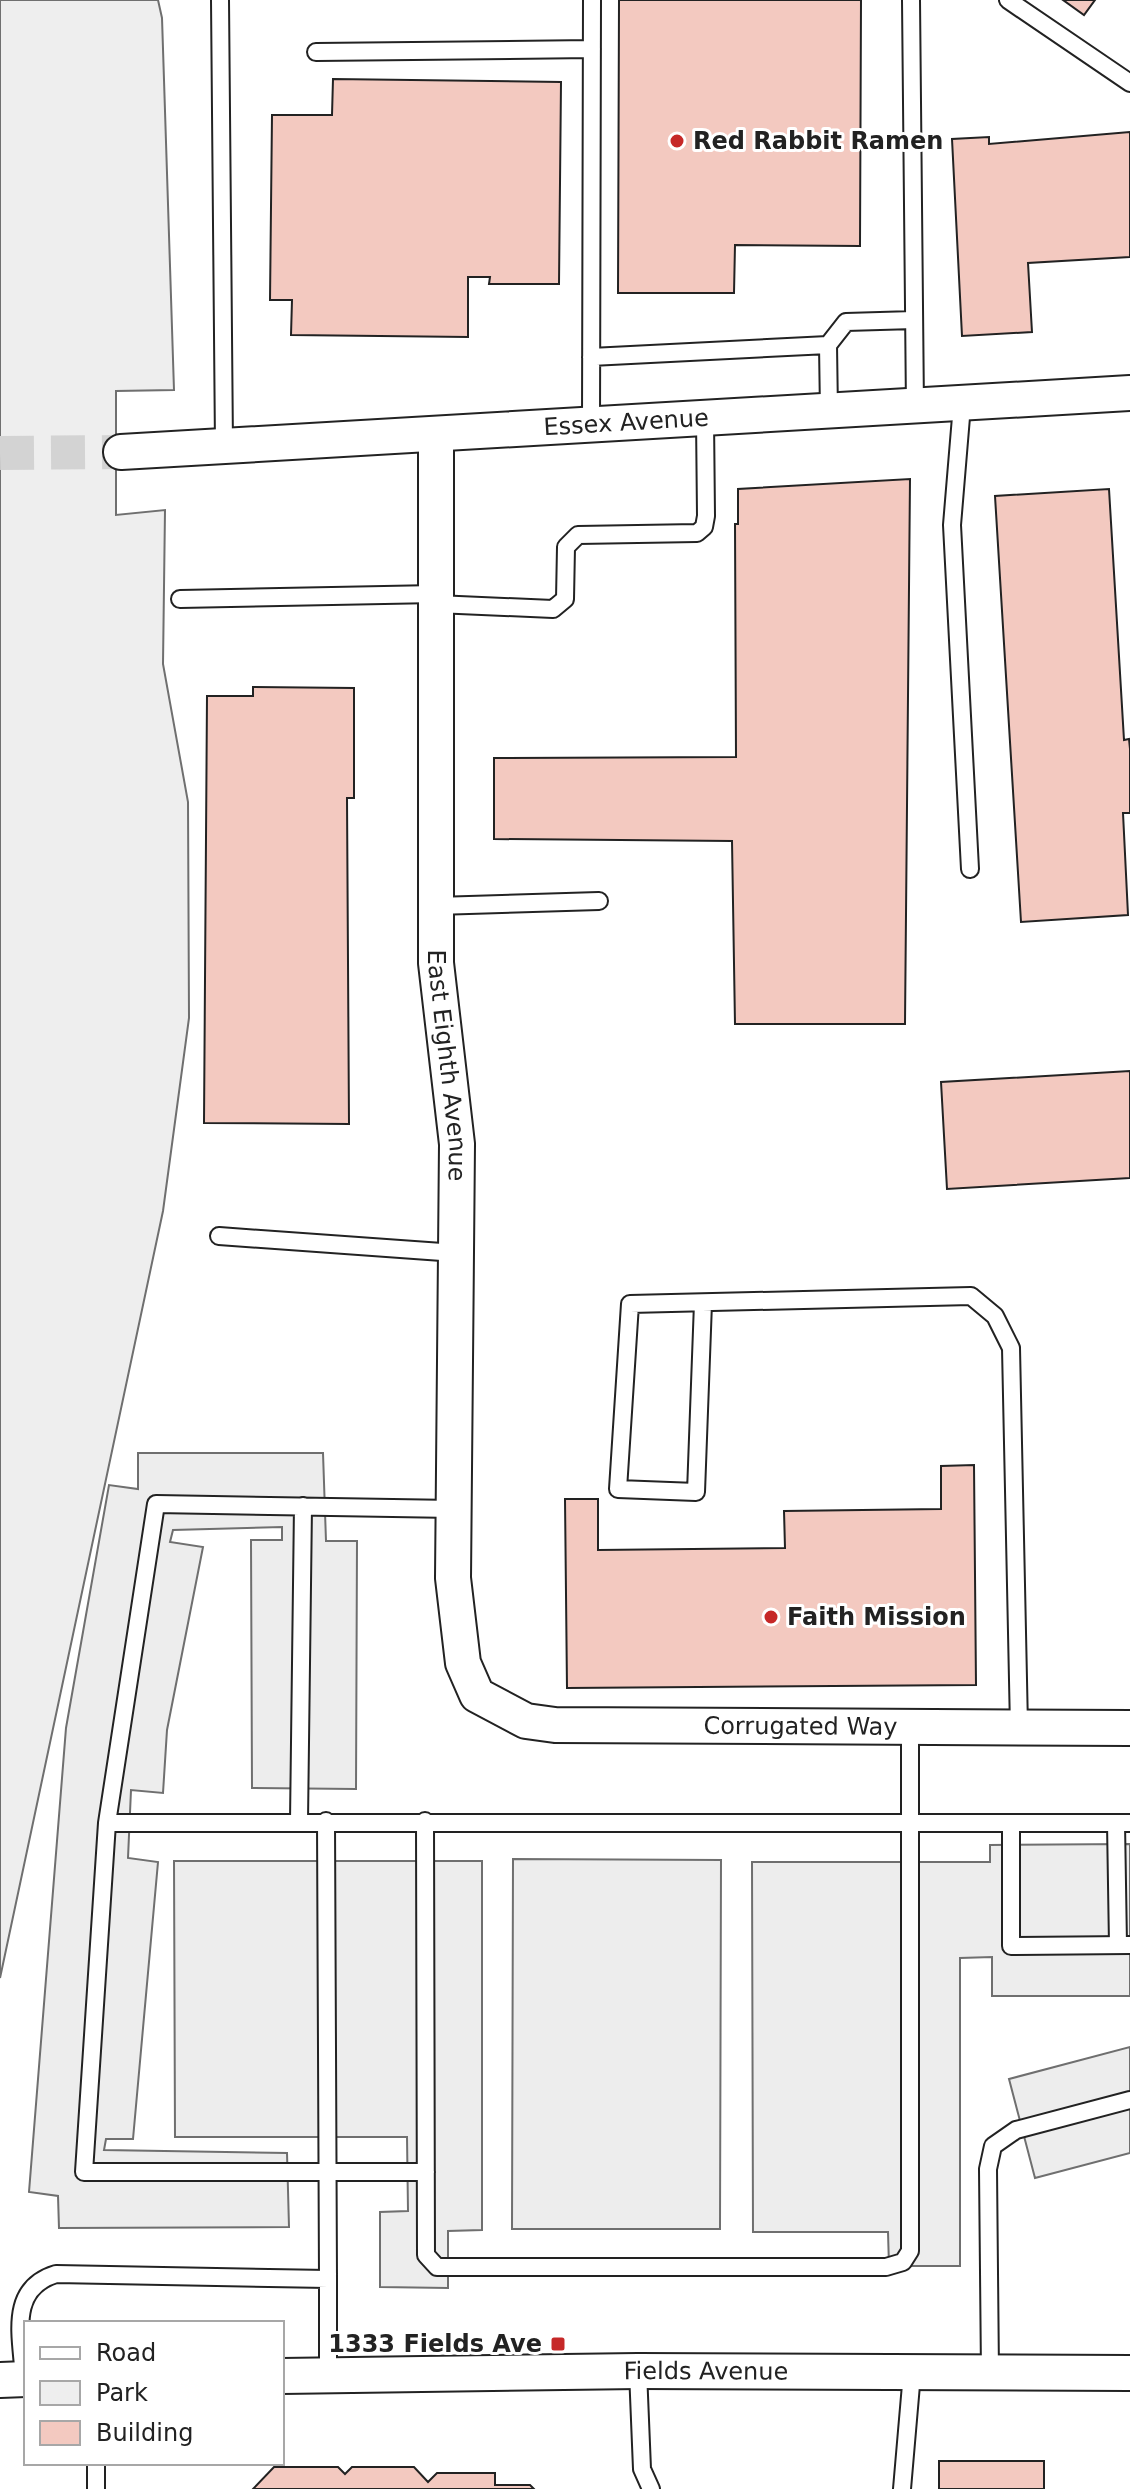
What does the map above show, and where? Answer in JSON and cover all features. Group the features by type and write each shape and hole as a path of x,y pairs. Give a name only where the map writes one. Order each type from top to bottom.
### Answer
{"street":[{"name":"Essex Avenue","path":"121,452 915,408 1130,393"},
{"name":"East Eighth Avenue","path":"436,434 436,963 457,1144 453,1578 463,1663 477,1695"},
{"name":"Corrugated Way","path":"477,1695 526,1721 555,1725 1130,1728"},
{"name":"Fields Avenue","path":"284,2376 638,2371 1130,2373"}],"lane":[{"path":"220,0 224,446"},
{"path":"591,425 592,0"},
{"path":"911,0 915,408"},
{"path":"1008,0 1130,83"},
{"path":"316,52 592,49"},
{"path":"829,412 828,345 846,322 914,320"},
{"path":"591,357 828,345"},
{"path":"962,405 952,525 970,869"},
{"path":"180,599 436,599 553,609 565,599 566,547 578,535 697,533 704,527 705,419"},
{"path":"436,906 599,901"},
{"path":"219,1236 456,1253"},
{"path":"703,1303 696,1492 618,1489 630,1304 971,1296 995,1316 1011,1348 1019,1727"},
{"path":"426,2172 84,2172 107,1823 156,1504 454,1509"},
{"path":"299,1821 303,1506"},
{"path":"425,1821 426,2255 437,2267 886,2267 903,2262 910,2251 910,1727"},
{"path":"107,1823 299,1821 1123,1823 1124,1945 1011,1946 1011,1823"},
{"path":"326,1821 328,2376"},
{"path":"990,2373 988,2169 993,2146 1016,2130 1130,2100"},
{"path":"17,2379 21,2312 26,2293 41,2279 56,2274 328,2279"},
{"path":"638,2371 642,2469 651,2489"},
{"path":"902,2489 912,2373"},
{"path":"96,2465 96,2489"}],"green space":[{"path":"0,0 158,0 162,18 174,390 116,391 116,515 165,510 163,664 188,802 189,1018 163,1211 0,1978"}],"shaded area":[{"path":"138,1453 323,1453 326,1541 357,1541 356,1789 252,1788 251,1540 282,1540 282,1527 173,1530 170,1542 203,1547 167,1730 163,1793 131,1790 128,1858 158,1862 133,2139 106,2139 104,2150 287,2153 289,2227 59,2228 58,2196 29,2192 66,1728 109,1485 138,1489"},
{"path":"1130,1844 1130,1996 992,1996 992,1957 960,1958 960,2266 889,2266 888,2232 753,2232 752,1862 990,1862 990,1845"},
{"path":"513,1859 721,1860 720,2229 512,2229"},
{"path":"174,1861 482,1861 482,2230 448,2231 448,2288 380,2287 380,2212 408,2211 407,2137 175,2137"},
{"path":"1130,2047 1130,2153 1035,2178 1009,2079"}],"building":[{"path":"619,0 861,0 860,246 735,245 734,293 618,293"},
{"path":"1063,0 1095,0 1084,15"},
{"path":"333,79 561,82 559,284 489,284 490,277 468,277 468,337 291,335 292,300 270,300 272,115 332,115"},
{"path":"1130,132 1130,257 1028,263 1032,332 962,336 952,139 989,137 989,144"},
{"path":"910,479 905,1024 735,1024 732,841 494,839 494,758 736,757 735,524 738,524 738,489"},
{"path":"1109,489 1124,740 1129,739 1130,749 1130,813 1123,813 1128,915 1021,922 995,496"},
{"path":"253,687 354,688 354,798 347,798 349,1124 204,1123 207,696 253,696"},
{"path":"1130,1071 1130,1178 947,1189 941,1082"},
{"name":"Faith Mission","path":"974,1465 976,1685 567,1688 565,1499 598,1499 598,1550 785,1548 784,1511 941,1509 941,1466"},
{"path":"939,2461 1044,2461 1044,2489 939,2489"},
{"path":"274,2467 338,2467 345,2474 352,2467 414,2467 428,2482 437,2473 495,2473 495,2485 530,2485 534,2489 253,2489"}],"tunnel":[{"path":"0,453 121,452"}],"place":[{"name":"Red Rabbit Ramen","path":"677,141"},
{"name":"Faith Mission","path":"771,1617"},
{"name":"1333 Fields Ave","path":"558,2344"}]}
